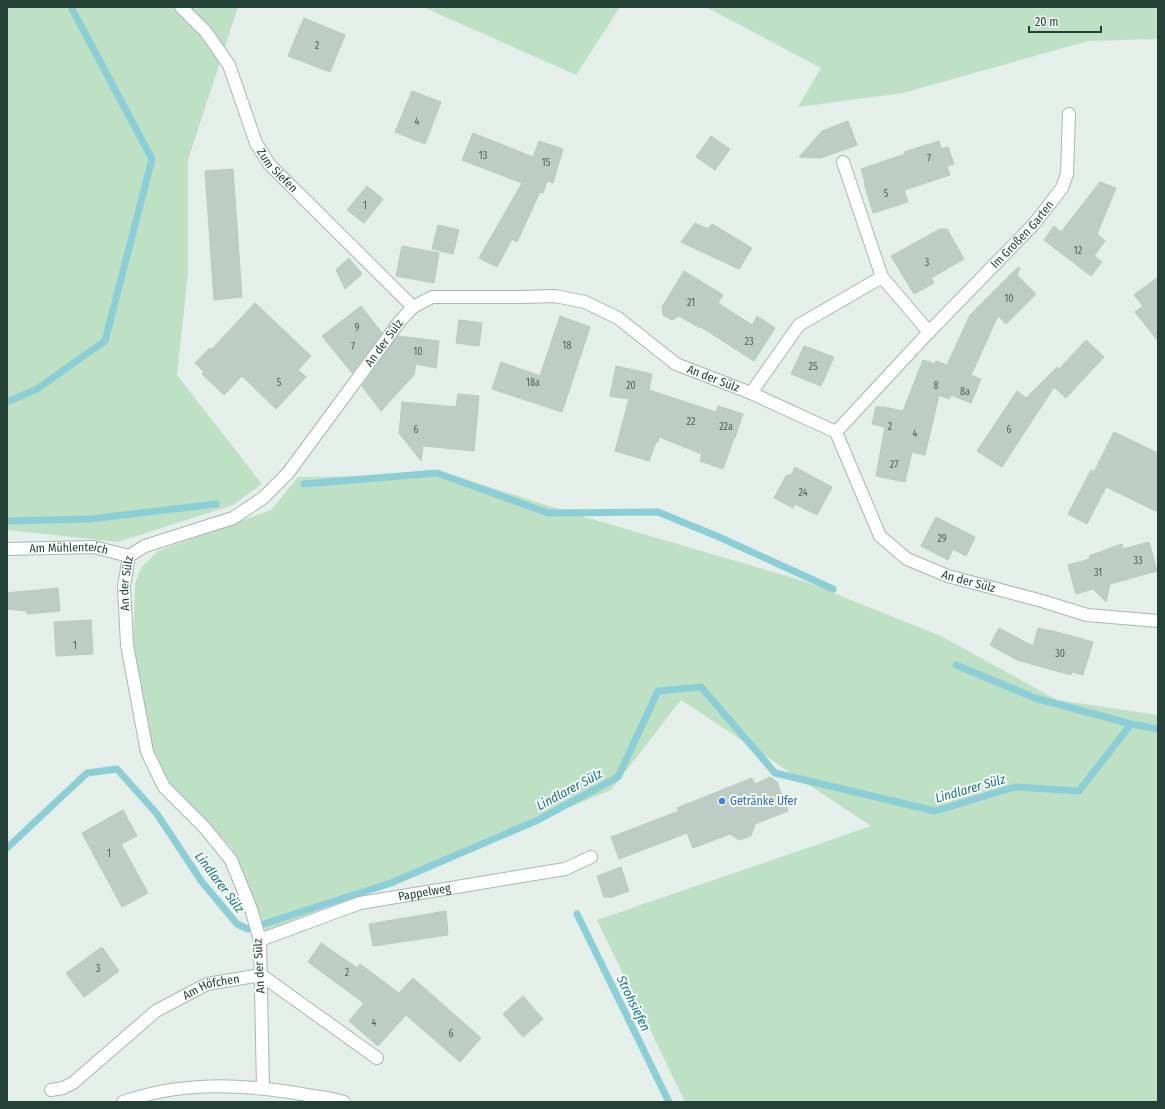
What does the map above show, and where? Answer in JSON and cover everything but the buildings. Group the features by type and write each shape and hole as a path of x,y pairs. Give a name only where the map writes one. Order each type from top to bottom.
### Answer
{"street":[{"name":"Zum Siefen","path":"181,7 206,32 228,65 256,142 269,164 413,307"},
{"name":"Im Großen Garten","path":"836,432 929,332 1034,224 1062,188 1067,174 1069,114"},
{"path":"843,162 882,277 929,332"},
{"path":"751,393 799,325 882,277"},
{"name":"An der Sülz","path":"263,1088 260,940 231,860 205,828 164,787 147,752 127,646 124,587 129,556 146,546 233,518 263,498 288,473 400,321 413,307 432,297 522,298 555,296 585,302 618,318 676,364 751,393 836,432 880,536 907,559 948,576 1087,614 1158,621"},
{"name":"Am Mühlenteich","path":"7,549 94,547 129,556"},
{"name":"Pappelweg","path":"260,940 360,903 565,869 591,857"},
{"path":"261,975 377,1058"},
{"name":"Am Höfchen","path":"51,1090 63,1088 72,1082 156,1011 207,984 261,975"},
{"path":"123,1102 144,1094 203,1086 263,1088 344,1102"}],"green space":[{"path":"7,7 238,7 188,160 188,274 177,375 262,484 233,505 118,542 7,530"},
{"path":"423,7 620,7 576,75"},
{"path":"706,7 1158,7 1158,39 1088,41 903,93 798,107 821,68"},
{"path":"452,475 568,512 804,581 941,636 1057,700 1158,715 1158,1102 685,1102 597,920 871,826 681,700 611,790 266,932 232,848 170,785 150,751 133,646 135,584 141,568 158,551 271,510 298,477"}],"waterway":[{"path":"7,402 37,389 105,341 152,159 71,7"},
{"path":"304,484 437,473 548,513 658,512 719,537 833,589"},
{"path":"7,521 90,519 216,504"},
{"path":"956,665 1035,698 1131,724"},
{"name":"Lindlarer Sülz","path":"7,848 87,773 117,769 157,814 202,882 237,924 248,929 391,883 538,820 618,777 658,691 701,687 775,773 935,811 1015,787 1079,791 1131,724 1158,729"},
{"name":"Strohsiefen","path":"577,914 669,1102"}],"place":[{"name":"Getränke Ufer","path":"722,801"}]}
